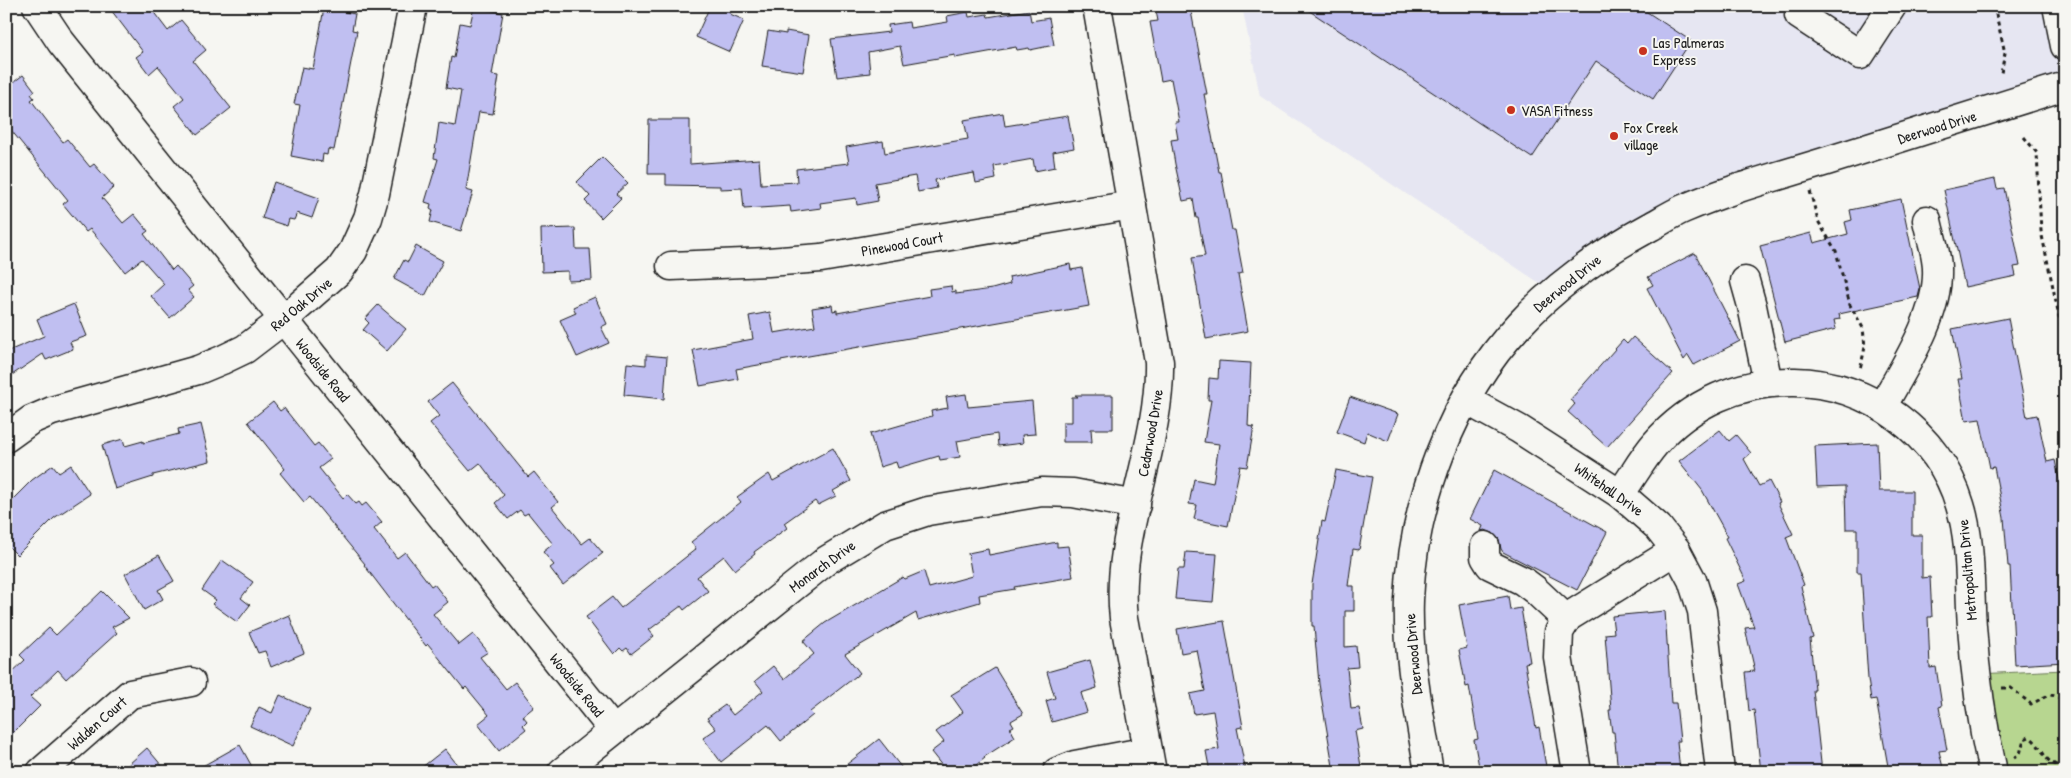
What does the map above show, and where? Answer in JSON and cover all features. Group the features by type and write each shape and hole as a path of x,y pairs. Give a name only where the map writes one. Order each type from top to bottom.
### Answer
{"street":[{"name":"Woodside Road","path":"37,6 61,42 614,730"},
{"name":"Red Oak Drive","path":"6,438 31,420 52,411 198,370 245,349 283,320 339,271 354,251 375,194 413,6"},
{"name":"Cedarwood Drive","path":"1097,6 1158,354 1159,376 1155,414 1124,570 1123,612 1150,761"},
{"path":"1805,6 1799,15 1860,55 1892,6"},
{"path":"2057,6 2065,46"},
{"name":"Deerwood Drive","path":"1430,772 1413,672 1410,639 1411,570 1422,510 1439,455 1466,400 1490,362 1519,324 1553,292 1593,261 1619,244 1683,209 2065,86"},
{"name":"Pinewood Court","path":"671,266 821,258 1132,205"},
{"path":"1882,407 1924,329 1936,297 1938,268 1926,220"},
{"path":"1745,281 1768,384"},
{"name":"Metropolitan Drive","path":"1620,494 1654,445 1681,418 1714,398 1748,387 1804,382 1825,384 1852,392 1882,407 1913,430 1934,454 1946,472 1960,506 1967,544 1976,674 2001,766"},
{"name":"Whitehall Drive","path":"1466,400 1520,429 1620,494 1658,526 1676,550 1692,580 1702,611 1720,772"},
{"name":"Monarch Drive","path":"562,772 826,560 890,523 928,511 1042,492 1073,493 1136,505"},
{"path":"1485,546 1485,557 1490,565 1523,581 1566,619"},
{"path":"1578,772 1558,657 1558,632 1566,619 1676,550"},
{"name":"Walden Court","path":"40,772 130,694 191,682"},
{"path":"1057,772 1075,765 1150,761"}],"path":[{"path":"1994,6 2005,53 2001,73"},
{"path":"2024,137 2037,153 2041,231 2065,344"},
{"path":"1803,169 1818,221 1835,248 1850,305 1863,328 1864,356 1852,392"},
{"path":"1995,690 2009,688 2031,704 2051,695 2058,697 2065,703"},
{"path":"2001,766 2018,756 2023,742 2030,737 2050,762 2057,764 2065,763"}],"shaded area":[{"name":"Fox Creek village","path":"1242,6 2057,6 2065,46 2065,86 1759,183 1553,292 1260,96"}],"green space":[{"path":"2065,670 2065,772 1993,772 1976,674"}],"building":[{"path":"108,6 149,6 168,31 181,20 206,50 193,61 231,108 197,135 174,106 184,98 158,66 149,74 136,57 143,52"},
{"path":"710,6 733,6 730,14 744,20 730,52 696,37"},
{"path":"1155,6 1190,6 1207,94 1204,94 1219,172 1221,172 1232,230 1235,230 1243,273 1238,274 1248,331 1206,339 1192,258 1205,256 1193,199 1183,201 1175,164 1171,140 1178,139 1175,122 1179,122 1171,79 1161,81 1150,22 1158,21"},
{"name":"VASA Fitness","path":"1302,6 1638,6 1691,41 1653,99 1596,61 1532,158"},
{"path":"474,7 503,13 492,75 499,76 493,114 479,112 466,190 473,192 461,231 430,222 433,210 430,208 431,204 425,202 438,159 434,158 439,123 455,126 461,91 446,88 451,57 454,58 460,23 470,25"},
{"path":"324,8 355,14 352,30 357,31 334,150 328,149 327,155 323,154 322,162 291,156 300,105 294,104 302,67 313,69"},
{"path":"1029,10 1031,21 1049,18 1054,45 1030,50 1029,48 1017,50 1016,47 955,58 955,55 904,64 900,46 868,52 870,73 837,77 831,39 889,32 888,25 909,22 910,28 948,22 947,16 968,12 969,17 987,14 988,17"},
{"path":"768,31 786,34 786,31 809,35 803,72 762,66"},
{"path":"23,75 35,91 31,94 34,98 31,100 63,142 67,139 90,167 94,164 114,187 102,198 123,223 134,214 148,231 144,234 172,270 176,266 193,286 188,290 194,297 170,318 151,296 164,284 142,259 125,272 90,229 86,232 63,204 68,200 6,124 6,88"},
{"path":"1003,113 1005,126 1068,116 1074,148 1053,152 1055,167 1035,171 1033,159 994,166 996,179 976,183 974,173 935,180 937,188 918,192 915,176 875,183 878,201 857,205 856,198 820,203 821,208 791,212 790,206 744,209 742,188 720,189 720,186 666,185 666,174 648,174 649,120 690,120 690,164 759,159 761,184 797,182 796,169 849,163 846,147 883,141 885,153 968,139 964,120"},
{"path":"602,157 628,183 616,194 621,198 601,218 585,201 590,196 577,182"},
{"path":"1995,179 1997,189 2004,188 2020,266 2014,267 2016,276 1965,287 1944,190"},
{"path":"274,182 319,198 312,218 297,213 294,220 289,219 287,226 262,218"},
{"path":"1901,199 1920,289 1918,297 1839,314 1840,319 1834,320 1836,329 1785,342 1760,246 1811,233 1814,243 1848,234 1845,222 1852,220 1850,210"},
{"path":"575,228 576,249 590,249 592,280 568,281 568,271 542,272 541,229"},
{"path":"416,246 443,261 425,296 394,279 404,260 408,262"},
{"path":"1695,253 1740,341 1694,365 1688,355 1684,360 1647,288 1653,285 1648,277"},
{"path":"1070,264 1071,270 1082,268 1089,306 736,369 738,379 700,386 693,350 753,339 749,316 770,312 774,333 815,326 812,308 832,305 833,311 837,310 837,313 930,296 929,289 951,286 952,292 956,291 956,294 992,289 1010,284 1009,277"},
{"path":"595,297 607,324 601,327 609,343 577,357 560,320 576,313 573,307"},
{"path":"74,304 87,336 70,342 73,349 46,360 43,354 6,379 6,352 44,336 37,319"},
{"path":"378,305 406,329 387,351 363,330 369,323 365,319"},
{"path":"2008,318 2027,417 2037,415 2047,462 2055,460 2064,502 2062,503 2065,538 2065,662 2015,665 2010,566 2008,566 2004,518 1994,467 1990,468 1980,419 1966,421 1958,379 1962,379 1952,329"},
{"path":"1633,337 1673,373 1607,447 1568,412 1575,404 1570,400 1623,340 1627,344"},
{"path":"646,355 667,357 664,399 624,395 627,363 646,365"},
{"path":"1219,361 1251,363 1248,426 1254,427 1247,467 1240,466 1228,526 1194,519 1197,505 1189,504 1194,479 1213,483 1219,444 1204,442 1211,400 1208,400 1209,378 1218,379"},
{"path":"452,383 528,477 534,472 558,502 552,507 582,544 590,538 603,553 563,585 550,568 554,565 543,552 553,544 528,513 524,515 520,510 508,519 495,503 504,495 480,463 470,471 430,423 439,416 428,402"},
{"path":"966,394 968,407 1032,401 1035,434 1022,435 1023,443 998,446 997,434 957,441 960,457 940,460 939,456 898,468 896,462 880,467 870,434 932,416 931,411 948,408 946,397"},
{"path":"1075,395 1113,395 1113,429 1091,429 1092,442 1063,442 1063,422 1072,422 1072,397 1078,397"},
{"path":"1350,397 1398,414 1388,441 1367,432 1364,442 1337,432"},
{"path":"273,402 280,411 284,408 314,446 318,443 331,459 319,468 343,498 347,494 356,504 359,502 362,506 366,503 382,522 374,529 397,558 405,552 431,586 434,584 448,602 433,614 459,645 473,634 488,652 480,657 506,689 515,682 534,707 523,716 527,721 523,725 526,729 499,751 478,724 489,715 466,687 464,689 428,644 426,646 365,564 310,497 304,502 280,473 285,469 248,422"},
{"path":"201,424 210,461 153,475 153,477 115,489 102,445 123,439 125,446 143,441 143,443 179,434 178,429"},
{"path":"1720,430 1729,441 1736,435 1751,453 1744,459 1759,486 1769,481 1793,534 1786,537 1804,585 1801,586 1813,638 1810,639 1815,690 1813,690 1822,772 1761,772 1754,710 1749,711 1745,672 1755,671 1745,628 1754,627 1738,584 1746,581 1725,538 1728,537 1702,490 1679,461"},
{"path":"1877,443 1879,491 1912,491 1912,535 1922,535 1922,578 1930,577 1932,617 1928,617 1930,668 1936,667 1942,706 1939,707 1947,750 1939,751 1944,772 1889,772 1876,699 1871,700 1868,679 1861,572 1857,572 1857,529 1846,529 1845,486 1817,487 1815,446"},
{"path":"833,448 851,481 833,491 836,496 818,505 815,501 784,523 787,528 754,552 755,554 735,570 724,556 697,577 708,591 684,610 681,606 649,630 654,636 631,654 627,648 623,651 620,648 614,654 586,617 612,597 621,608 696,549 691,542 741,502 737,497 769,474 773,481"},
{"path":"53,465 59,473 71,465 90,494 54,518 17,555 6,544 6,506 32,480"},
{"path":"1336,470 1372,477 1359,550 1353,549 1348,586 1354,586 1354,611 1345,611 1345,647 1356,646 1358,667 1347,668 1351,709 1359,708 1363,729 1355,731 1362,772 1334,772 1319,684 1314,626 1312,626 1312,584 1322,521 1325,522"},
{"path":"1494,470 1607,532 1577,590 1503,552 1499,539 1493,533 1485,530 1481,531 1483,526 1470,519"},
{"path":"1057,542 1057,547 1068,546 1073,577 979,595 980,602 918,620 916,613 845,654 860,673 810,712 813,715 781,741 768,725 721,762 703,738 716,729 707,718 725,705 733,715 763,691 755,681 773,666 784,679 814,654 803,641 825,623 903,577 905,579 924,571 929,588 972,576 968,553 988,549 989,555"},
{"path":"1186,552 1217,554 1213,602 1175,599 1178,569 1184,569"},
{"path":"159,555 174,581 158,590 163,599 144,610 125,574"},
{"path":"222,560 253,582 241,598 250,605 237,622 212,604 216,600 202,590"},
{"path":"102,591 129,618 112,627 117,633 66,679 58,670 30,697 40,706 6,740 6,678 25,660 20,655 49,628 56,635"},
{"path":"1508,596 1510,610 1521,608 1530,662 1525,663 1536,728 1539,727 1547,772 1480,772 1474,740 1478,739 1469,686 1466,687 1459,650 1467,648 1459,605"},
{"path":"1665,611 1671,703 1676,703 1680,741 1677,741 1680,772 1618,772 1614,732 1612,732 1609,710 1611,710 1605,634 1614,633 1612,616"},
{"path":"289,615 304,653 271,667 265,651 258,653 249,632"},
{"path":"1224,621 1243,727 1237,728 1246,772 1210,772 1206,751 1219,749 1213,711 1194,714 1190,694 1205,691 1197,650 1181,653 1177,629"},
{"path":"1090,660 1097,688 1081,693 1087,712 1052,722 1046,701 1055,698 1047,672"},
{"path":"995,668 1023,714 1011,721 1014,726 1010,728 1015,737 984,757 967,772 947,772 931,752 944,742 936,732 963,712 951,695"},
{"path":"280,695 310,709 293,746 250,726 259,707 272,713"},
{"path":"879,739 905,772 837,772"},
{"path":"240,745 255,772 192,772"},
{"path":"147,748 167,772 120,772"},
{"path":"445,749 463,772 416,772"}],"place":[{"name":"Las Palmeras Express","path":"1643,51"},
{"name":"VASA Fitness","path":"1511,110"},
{"name":"Fox Creek village","path":"1614,136"}]}
